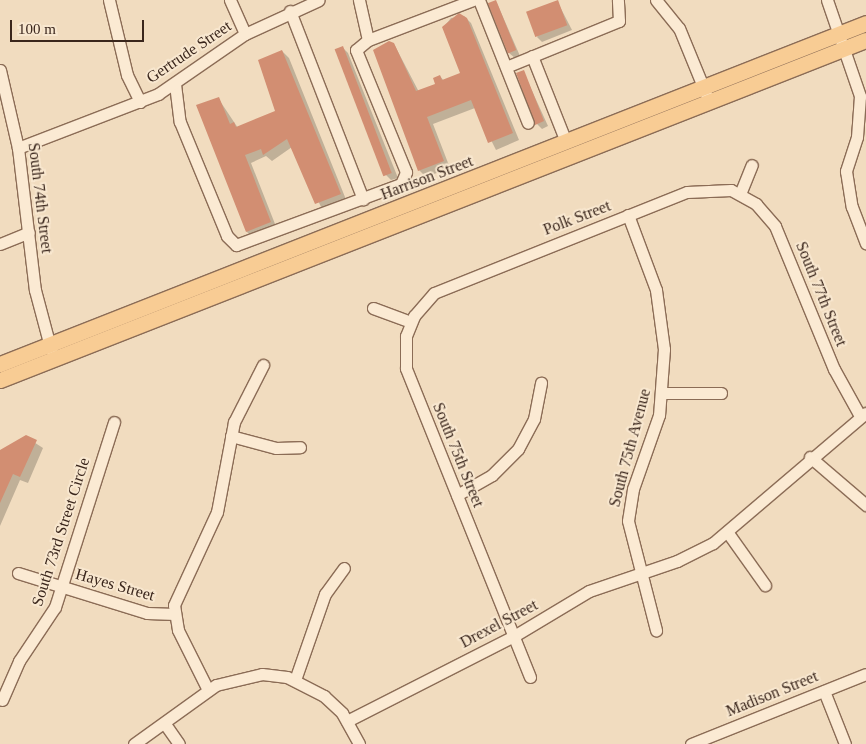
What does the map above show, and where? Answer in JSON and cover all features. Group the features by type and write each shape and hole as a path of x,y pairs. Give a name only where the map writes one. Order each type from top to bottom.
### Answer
{"main road":[{"name":"Harrison Street","path":"0,364 51,352 706,95 843,40 866,23"},
{"name":"Harrison Street","path":"843,40 866,40"},
{"name":"Harrison Street","path":"0,380 51,352 566,142 706,95"}],"street":[{"path":"109,0 127,75 140,102"},
{"path":"230,0 246,34"},
{"name":"Gertrude Street","path":"18,148 140,102 175,84 246,34 290,11 319,0"},
{"path":"359,0 368,40"},
{"path":"175,84 180,122 227,236 236,245 401,184 406,172 356,50 368,40 473,0"},
{"path":"479,0 528,123"},
{"path":"506,67 619,21 618,0"},
{"path":"656,0 679,28 706,95"},
{"path":"827,0 843,40 860,96 857,137 846,171 852,207 866,243"},
{"path":"290,11 363,199"},
{"path":"532,56 566,142"},
{"name":"South 74th Street","path":"0,70 18,148 35,290 51,352"},
{"path":"740,194 752,165"},
{"name":"Polk Street","path":"411,322 426,301 444,287 628,215 700,189 740,194"},
{"name":"South 77th Street","path":"740,194 756,204 775,226 834,369 863,414"},
{"name":"South 75th Avenue","path":"628,215 660,309 662,393 629,508 629,534 656,630"},
{"path":"0,244 29,232"},
{"path":"373,308 411,322"},
{"name":"South 75th Street","path":"411,322 404,344 406,368 530,677"},
{"path":"208,690 178,630 175,614 178,586 217,512 231,436 243,399 263,365"},
{"path":"457,495 492,475 518,449 534,419 541,383"},
{"path":"662,393 721,392"},
{"name":"Drexel Street","path":"347,721 514,636 589,591 691,555 728,533 810,457 863,414"},
{"name":"South 73rd Street Circle","path":"2,700 19,661 50,618 62,587 114,422"},
{"path":"231,436 276,448 300,447"},
{"path":"810,457 866,505"},
{"path":"728,533 765,586"},
{"path":"295,680 325,594 344,568"},
{"name":"Hayes Street","path":"18,572 147,614 175,614"},
{"name":"Madison Street","path":"691,744 710,740 866,674"},
{"path":"134,744 165,724 208,690 251,675 295,680 324,696 347,721 359,744"},
{"path":"824,691 845,744"},
{"path":"165,724 178,744"}],"building":[{"path":"496,0 516,50 508,53 488,3"},
{"path":"558,0 567,25 535,37 526,12"},
{"path":"459,13 467,18 513,133 488,143 471,100 427,117 444,161 418,171 373,50 389,41 394,43 416,91 435,84 433,78 440,75 442,80 460,73 442,27"},
{"path":"343,46 392,173 383,176 335,49"},
{"path":"282,50 341,194 315,204 287,139 263,155 261,149 245,155 271,222 246,232 196,105 219,97 230,124 234,122 236,127 275,111 258,60"},
{"path":"524,70 544,121 535,125 516,73"},
{"path":"26,435 37,440 20,477 13,474 0,503 0,450"}]}
